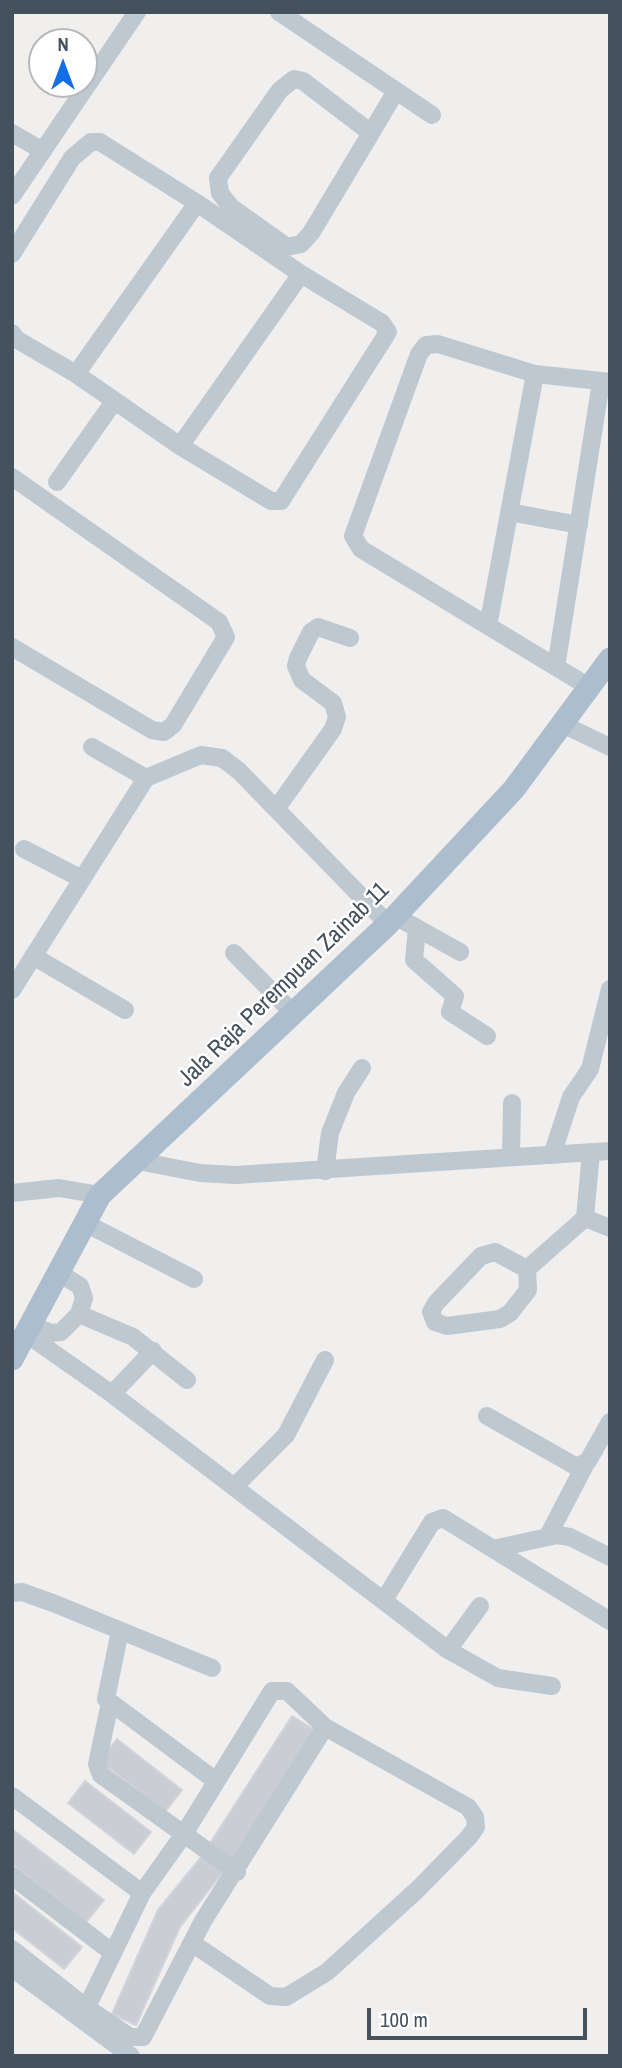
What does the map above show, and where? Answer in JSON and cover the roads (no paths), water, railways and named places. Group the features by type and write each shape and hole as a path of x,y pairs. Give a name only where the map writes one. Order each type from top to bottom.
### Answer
{"main road":[{"name":"Jala Raja Perempuan Zainab 11","path":"12,1359 100,1195 391,920 514,789 610,659"}],"street":[{"path":"12,197 138,12"},
{"path":"279,12 432,115"},
{"path":"372,133 303,81 294,79 279,90 218,178 220,194 231,207 287,247 294,248 311,233 372,133 396,91"},
{"path":"12,133 43,151"},
{"path":"12,254 72,158 91,142 100,142 113,147 301,274 382,323 388,332 281,500 271,501 113,403 76,374 16,339 12,333"},
{"path":"76,374 197,203"},
{"path":"180,446 301,274"},
{"path":"556,667 605,382 535,374 438,344 421,349 353,536 361,549 589,687"},
{"path":"488,626 535,374"},
{"path":"57,482 113,403"},
{"path":"12,477 219,622 226,638 173,725 164,732 152,730 12,647"},
{"path":"509,512 579,525"},
{"path":"276,808 333,729 337,717 333,703 302,680 296,666 298,658 311,632 318,627 350,638"},
{"path":"562,724 610,747"},
{"path":"92,747 146,778"},
{"path":"12,990 146,778 194,757 215,755 239,771 391,920 417,928 460,952"},
{"path":"24,849 82,879"},
{"path":"417,928 413,952 416,963 455,996 450,1012 487,1036"},
{"path":"234,953 294,1014"},
{"path":"33,956 125,1010"},
{"path":"552,1155 571,1097 590,1069 610,989"},
{"path":"325,1171 330,1133 346,1093 362,1068"},
{"path":"511,1157 512,1103"},
{"path":"138,1161 224,1174 325,1171 610,1151"},
{"path":"527,1269 585,1218 591,1152"},
{"path":"12,1193 59,1188 100,1195"},
{"path":"585,1218 610,1228"},
{"path":"85,1223 194,1279"},
{"path":"495,1252 527,1269 528,1290 504,1318 443,1326 432,1317 436,1303 485,1253 495,1252"},
{"path":"28,1328 50,1333 61,1332 79,1314 84,1298 80,1286 59,1273"},
{"path":"79,1314 133,1337 187,1380"},
{"path":"28,1328 448,1650 498,1678 552,1686"},
{"path":"112,1394 153,1351"},
{"path":"234,1488 286,1435 325,1360"},
{"path":"487,1416 573,1465 585,1465"},
{"path":"548,1536 610,1422"},
{"path":"384,1600 436,1520 447,1520 610,1621"},
{"path":"494,1549 548,1536 570,1537 610,1557"},
{"path":"12,1593 22,1592 212,1668"},
{"path":"448,1650 480,1606"},
{"path":"121,1630 106,1693 110,1703 216,1781"},
{"path":"84,2013 142,1893 184,1834 272,1691 287,1691 325,1727 468,1807 475,1817 476,1827 417,1890 327,1972 311,1985 286,1997 271,1996 192,1943"},
{"path":"110,1703 98,1770 106,1779 237,1871"},
{"path":"12,1968 84,2013 130,2037 143,2037 192,1943 325,1727"},
{"path":"12,1796 142,1893"},
{"path":"12,1876 113,1953"},
{"path":"12,1948 131,2056"}]}
